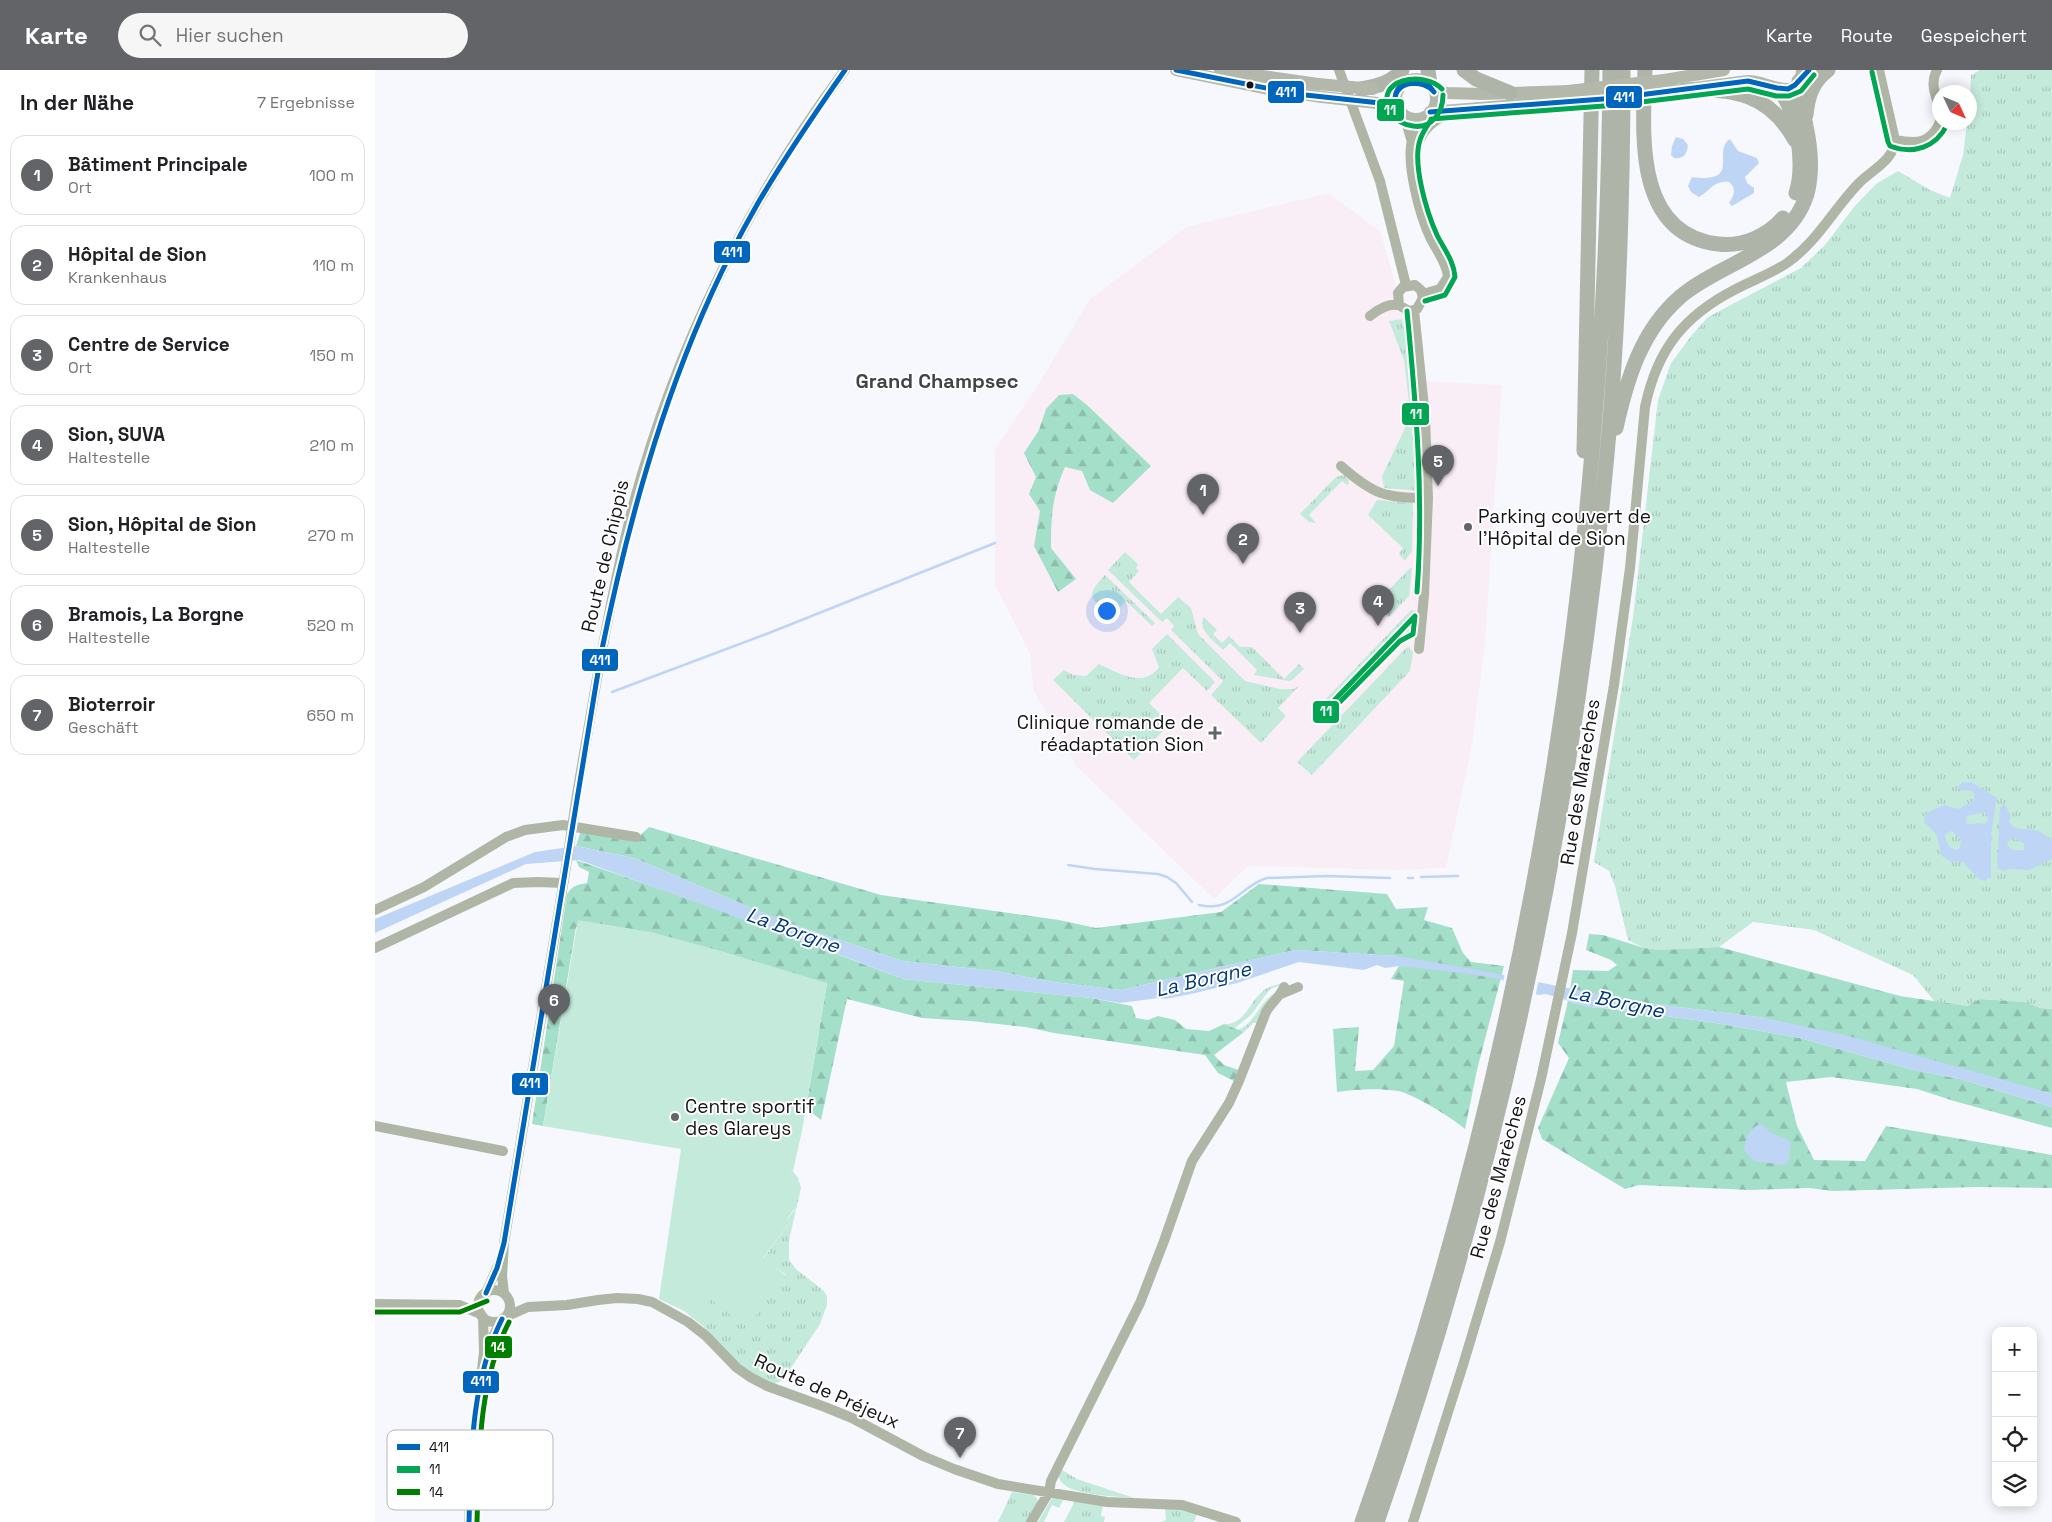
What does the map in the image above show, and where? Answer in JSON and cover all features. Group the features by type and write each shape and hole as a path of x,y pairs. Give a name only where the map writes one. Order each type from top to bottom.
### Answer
{"highway":[{"path":"1464,70 1476,79 1510,93"},
{"path":"1581,572 1592,70"},
{"path":"1539,895 1581,572 1595,430 1603,322 1608,202 1610,70"},
{"path":"1377,1522 1411,1423 1451,1293 1501,1071 1575,723 1587,642 1604,483 1618,291 1623,70"},
{"path":"1645,70 1644,141 1649,178 1663,210 1671,221 1687,234 1709,242 1733,244 1756,238 1771,229 1787,213 1797,190 1800,171 1792,109 1788,100 1779,90"},
{"path":"1806,124 1807,103 1810,91 1817,80 1828,70"},
{"path":"1604,483 1628,382 1635,360 1653,328 1673,304 1694,286 1774,240 1787,228 1801,208 1806,196 1811,173 1806,124 1799,98 1803,74"},
{"path":"1369,88 1406,76"},
{"path":"1684,90 1709,89 1733,91 1754,99 1767,106 1780,118 1798,146"},
{"path":"1363,1522 1436,1293 1469,1173 1501,1071"}],"main road":[{"path":"1177,70 1273,90 1377,103 1401,111 1416,119 1428,114 1568,96 1591,89 1664,86 1684,90 1732,82 1760,81 1779,90 1791,88 1803,74"},
{"path":"1220,70 1318,84 1369,88"},
{"path":"1401,111 1395,96 1406,76 1431,81 1451,93 1510,93 1616,98 1724,70"},
{"path":"1428,114 1435,102 1431,81"}],"street":[{"name":"Route de Chippis","path":"483,1375 493,1336 510,1307 505,1295 502,1276 504,1243 605,629 635,501 668,399 702,315 737,243 778,170 845,70"},
{"path":"1339,70 1380,181 1407,285"},
{"path":"1879,70 1895,140 1911,143 1926,140 1936,130"},
{"path":"1934,85 1933,78 1937,70"},
{"path":"1412,162 1425,129 1438,119 1463,109"},
{"path":"1401,111 1412,142 1412,162 1416,194 1423,220 1447,274 1447,281 1443,287 1423,294"},
{"path":"1412,142 1428,114"},
{"name":"Rue des Marèches","path":"1413,1522 1495,1258 1541,1079 1572,933 1619,646 1630,568 1645,407 1650,383 1670,342 1685,324 1702,309 1726,294 1787,263 1805,248 1819,234 1857,185 1891,156 1895,148 1895,140"},
{"path":"1407,285 1415,285 1423,294 1421,306 1414,310 1405,310 1399,305 1398,293 1407,285"},
{"path":"1371,316 1378,309 1399,305"},
{"path":"1414,310 1425,417 1428,498 1424,595 1419,649"},
{"path":"1341,466 1364,486 1376,492 1397,497 1428,498"},
{"path":"375,910 424,887 506,837 525,830 563,825 637,837"},
{"path":"375,948 513,883 563,883"},
{"path":"1031,1522 1049,1492 1051,1480 1139,1304 1164,1241 1192,1161 1229,1103 1266,1012 1283,990 1298,987"},
{"path":"375,1126 503,1151"},
{"name":"Route de Chippis","path":"476,1430 483,1375 485,1338 479,1304 497,1268 504,1243"},
{"path":"459,1305 494,1290 505,1295"},
{"name":"Route de Préjeux","path":"505,1295 521,1303 536,1306"},
{"name":"Route de Préjeux","path":"503,1318 522,1309 536,1306 567,1305 617,1298 652,1302 689,1322 706,1336 737,1368 767,1386 852,1418 923,1456 954,1469 998,1484 1107,1502 1182,1505 1236,1522"},
{"path":"375,1304 459,1305 493,1321 503,1318"}],"shaded area":[{"path":"1329,193 1380,231 1406,319 1417,381 1502,385 1485,644 1472,745 1446,868 1394,870 1248,866 1214,899 1076,766 1033,689 1030,653 995,585 995,449 1035,390 1090,299 1186,227"}],"green space":[{"path":"1980,70 2052,70 2052,1009 2040,1008 2025,1002 1980,999 1967,1006 1935,1002 1913,975 1814,930 1753,922 1719,947 1660,950 1644,948 1628,940 1615,886 1609,871 1594,862 1633,617 1658,400 1671,363 1708,317 1801,268 1825,245 1854,207 1876,184 1898,171 1930,190 1950,198 1963,155 1966,130 1977,130 1977,85 1971,85 1971,75"},
{"path":"1402,319 1417,381 1419,491 1384,488 1382,476 1405,428 1409,402 1404,360 1389,321"},
{"path":"1073,394 1151,466 1113,503 1090,490 1082,471 1065,467 1057,488 1053,507 1051,548 1076,579 1058,592 1034,546 1040,511 1029,494 1036,477 1024,453 1039,430 1046,409 1059,395"},
{"path":"1344,475 1349,480 1348,486 1342,481 1309,515 1316,523 1309,522 1300,514 1336,477"},
{"path":"1377,500 1413,503 1412,551 1405,561 1399,554 1403,548 1368,515"},
{"path":"1125,552 1138,564 1136,568 1139,571 1129,582 1161,614 1178,597 1191,608 1198,634 1245,681 1280,689 1294,689 1300,685 1278,708 1286,716 1261,743 1211,695 1223,681 1171,630 1174,626 1167,618 1162,622 1108,570"},
{"path":"1412,568 1409,596 1389,617 1375,604"},
{"path":"1105,575 1155,623 1152,626 1126,601 1111,617 1095,601 1092,593"},
{"path":"1411,610 1416,611 1417,614 1412,632 1335,714 1326,714 1322,708 1323,702"},
{"path":"1204,617 1217,630 1213,634 1222,643 1229,636 1240,647 1252,647 1284,679 1299,664 1304,669 1289,681 1254,675 1257,670 1230,643 1223,650 1207,635 1202,626"},
{"path":"1167,634 1215,682 1207,691 1183,668 1149,703 1170,724 1134,760 1053,680 1064,670 1073,675 1086,676 1099,664 1122,675 1138,678 1146,677 1153,674 1159,667 1152,649"},
{"path":"1409,647 1413,652 1410,671 1312,775 1297,762"},
{"path":"649,827 881,895 1059,920 1096,928 1221,912 1259,884 1387,894 1396,909 1428,907 1424,920 1452,928 1463,953 1471,962 1504,966 1477,1070 1465,1129 1433,1107 1405,1093 1383,1089 1337,1092 1333,1029 1359,1027 1355,1071 1373,1070 1394,1046 1404,981 1391,979 1399,966 1398,956 1295,950 1121,990 1053,982 995,971 903,961 780,920 634,858 576,846 581,830 634,841"},
{"path":"576,860 706,905 903,979 1091,998 1132,1006 1136,1018 1148,1020 1158,1016 1175,1020 1186,1029 1209,1031 1224,1024 1244,1032 1214,1055 1224,1065 1241,1071 1236,1082 1218,1073 1205,1055 1054,1033 1026,1027 922,1018 847,999 821,1120 806,1108 827,983 576,927 543,1126 532,1124 567,894 575,886 587,883 589,872 579,867"},
{"name":"Centre sportif des Glareys","path":"578,920 651,932 827,983 802,1131 793,1171 788,1178 798,1186 787,1202 795,1208 787,1219 790,1222 763,1258 786,1276 747,1327 710,1299 703,1326 684,1311 659,1299 681,1149 543,1126"},
{"path":"1589,934 1603,935 1644,948 1660,950 1719,947 1900,996 1967,1006 1980,999 2025,1002 2040,1008 2052,1009 2052,1094 1845,1036 1759,1017 1638,1002 1570,989 1573,970 1608,971 1617,965 1611,960 1586,950"},
{"path":"1282,983 1270,989 1251,1015 1235,1028 1224,1024 1237,1021 1263,991"},
{"path":"1278,992 1259,1023 1253,1023 1244,1032 1238,1030 1250,1022 1267,999"},
{"path":"1568,1001 1589,1007 1710,1022 1800,1038 1910,1069 1960,1079 2052,1107 2052,1128 1917,1089 1831,1077 1786,1082 1797,1126 1814,1160 1865,1161 1886,1126 2052,1155 2052,1188 1976,1187 1833,1191 1809,1188 1750,1190 1639,1185 1625,1189 1542,1139 1538,1128 1569,1058 1558,1043"},
{"path":"793,1171 798,1178 801,1188 789,1240 789,1260 797,1270 823,1290 827,1296 827,1305 820,1324 783,1380 772,1385 744,1368 723,1350 703,1326 709,1299 786,1275 763,1259 790,1222 787,1220 795,1209 787,1202 788,1178"},
{"path":"1059,1468 1077,1479 1134,1498 1094,1494 1073,1489 1060,1480"},
{"path":"1012,1492 1033,1495 1037,1498 1038,1505 1029,1522 998,1522"},
{"path":"1052,1498 1063,1500 1059,1508 1052,1505 1044,1522 1038,1522"},
{"path":"1075,1501 1103,1505 1101,1516 1105,1517 1104,1522 1064,1522"},
{"path":"1165,1508 1174,1508 1197,1514 1194,1522 1161,1522 1166,1520"}],"water":[{"path":"1676,137 1683,139 1688,145 1687,151 1680,158 1674,158 1671,155"},
{"path":"1730,139 1738,151 1757,158 1759,163 1745,177 1747,183 1754,188 1754,193 1732,206 1729,203 1734,189 1729,182 1716,184 1699,197 1691,192 1688,186 1692,177 1707,178 1717,176 1723,165 1725,144"},
{"path":"1963,782 1973,783 1997,798 1991,834 1993,840 1991,842 1991,877 1985,881 1979,879 1963,862 1952,862 1942,856 1936,834 1924,822 1926,815 1934,809 1944,805 1958,809 1973,801 1975,795 1972,791 1960,790 1957,787","holes":["1985,812 1988,819 1985,824 1977,823 1971,825 1966,823 1967,816","1950,831 1961,841 1960,848 1956,850 1946,840 1945,835"]},
{"path":"2004,803 2011,816 2009,822 2015,827 2037,831 2052,840 2052,859 2029,870 2010,869 2004,871 1997,868 2000,808","holes":["2013,838 2024,843 2024,850 2015,850 2011,849 2007,842"]},
{"name":"La Borgne","path":"576,846 634,858 780,920 903,961 995,971 1053,982 1121,990 1295,950 1398,956 1638,1002 1759,1017 1845,1035 2052,1094 2052,1107 1960,1079 1910,1069 1800,1038 1710,1022 1589,1007 1546,994 1538,995 1500,979 1463,973 1399,966 1385,968 1377,965 1364,970 1299,962 1237,983 1191,994 1165,999 1159,998 1120,1003 1091,998 903,979 579,860 526,864 375,933 375,919 535,852"},
{"path":"1762,1124 1770,1132 1791,1142 1789,1160 1784,1165 1754,1161 1744,1150 1751,1130 1757,1125"}],"pier":[{"path":"1505,973 1539,980 1535,997 1503,983"}],"waterway":[{"path":"612,692 769,633 995,543"},
{"path":"1068,865 1158,874 1176,883 1192,902"},
{"path":"1199,905 1211,906 1229,902 1250,886 1267,878 1327,876 1390,878"},
{"path":"1421,877 1458,876"},
{"path":"1408,878 1413,878"}],"transit line":[{"name":"411","path":"486,1293 497,1268 504,1243 601,654 628,537 644,479 661,422 682,365 704,310 730,256 758,203 779,169 845,70"},
{"name":"411","path":"1176,70 1296,94 1380,103 1397,108"},
{"name":"411","path":"1430,112 1616,98 1748,81 1788,89 1795,85 1809,70"},
{"name":"11","path":"1872,72 1890,146 1907,150 1923,147 1937,139 1944,130"},
{"name":"11","path":"1431,119 1617,105 1748,89 1776,96 1789,96 1801,91 1814,75"},
{"name":"11","path":"1442,89 1434,83 1424,80 1413,79 1403,81 1394,85 1388,92 1387,101 1391,112 1398,120 1406,125 1420,126 1431,122 1439,113 1443,95"},
{"name":"411","path":"1395,100 1398,89 1406,83 1416,81 1427,83 1434,92"},
{"name":"411","path":"1395,100 1400,88 1405,85 1424,85 1434,92"},
{"name":"11","path":"1425,301 1445,295 1455,277 1451,260 1437,235 1429,214 1419,175 1418,150 1420,140 1431,120"},
{"name":"11","path":"1407,311 1418,451 1420,521 1417,592"},
{"name":"11","path":"1415,616 1413,634 1400,641 1331,711 1323,712 1415,616"},
{"name":"14","path":"375,1312 460,1312 487,1301"},
{"name":"411","path":"474,1430 478,1393 484,1367 502,1319"},
{"name":"14","path":"481,1430 491,1370 509,1322"},
{"name":"411","path":"469,1510 469,1522"},
{"name":"14","path":"477,1510 477,1522"}],"place":[{"name":"Sion, Hôpital de Sion","path":"1438,486"},
{"name":"Bâtiment Principale","path":"1203,515"},
{"name":"Parking couvert de l’Hôpital de Sion","path":"1468,527"},
{"name":"Hôpital de Sion","path":"1243,564"},
{"name":"Sion, SUVA","path":"1378,626"},
{"name":"Centre de Service","path":"1300,633"},
{"name":"Clinique romande de réadaptation Sion","path":"1215,733"},
{"name":"Bramois, La Borgne","path":"554,1025"},
{"name":"Centre sportif des Glareys","path":"675,1117"},
{"name":"Bioterroir","path":"960,1458"}],"district":[{"name":"Grand Champsec","path":"937,381"}]}
